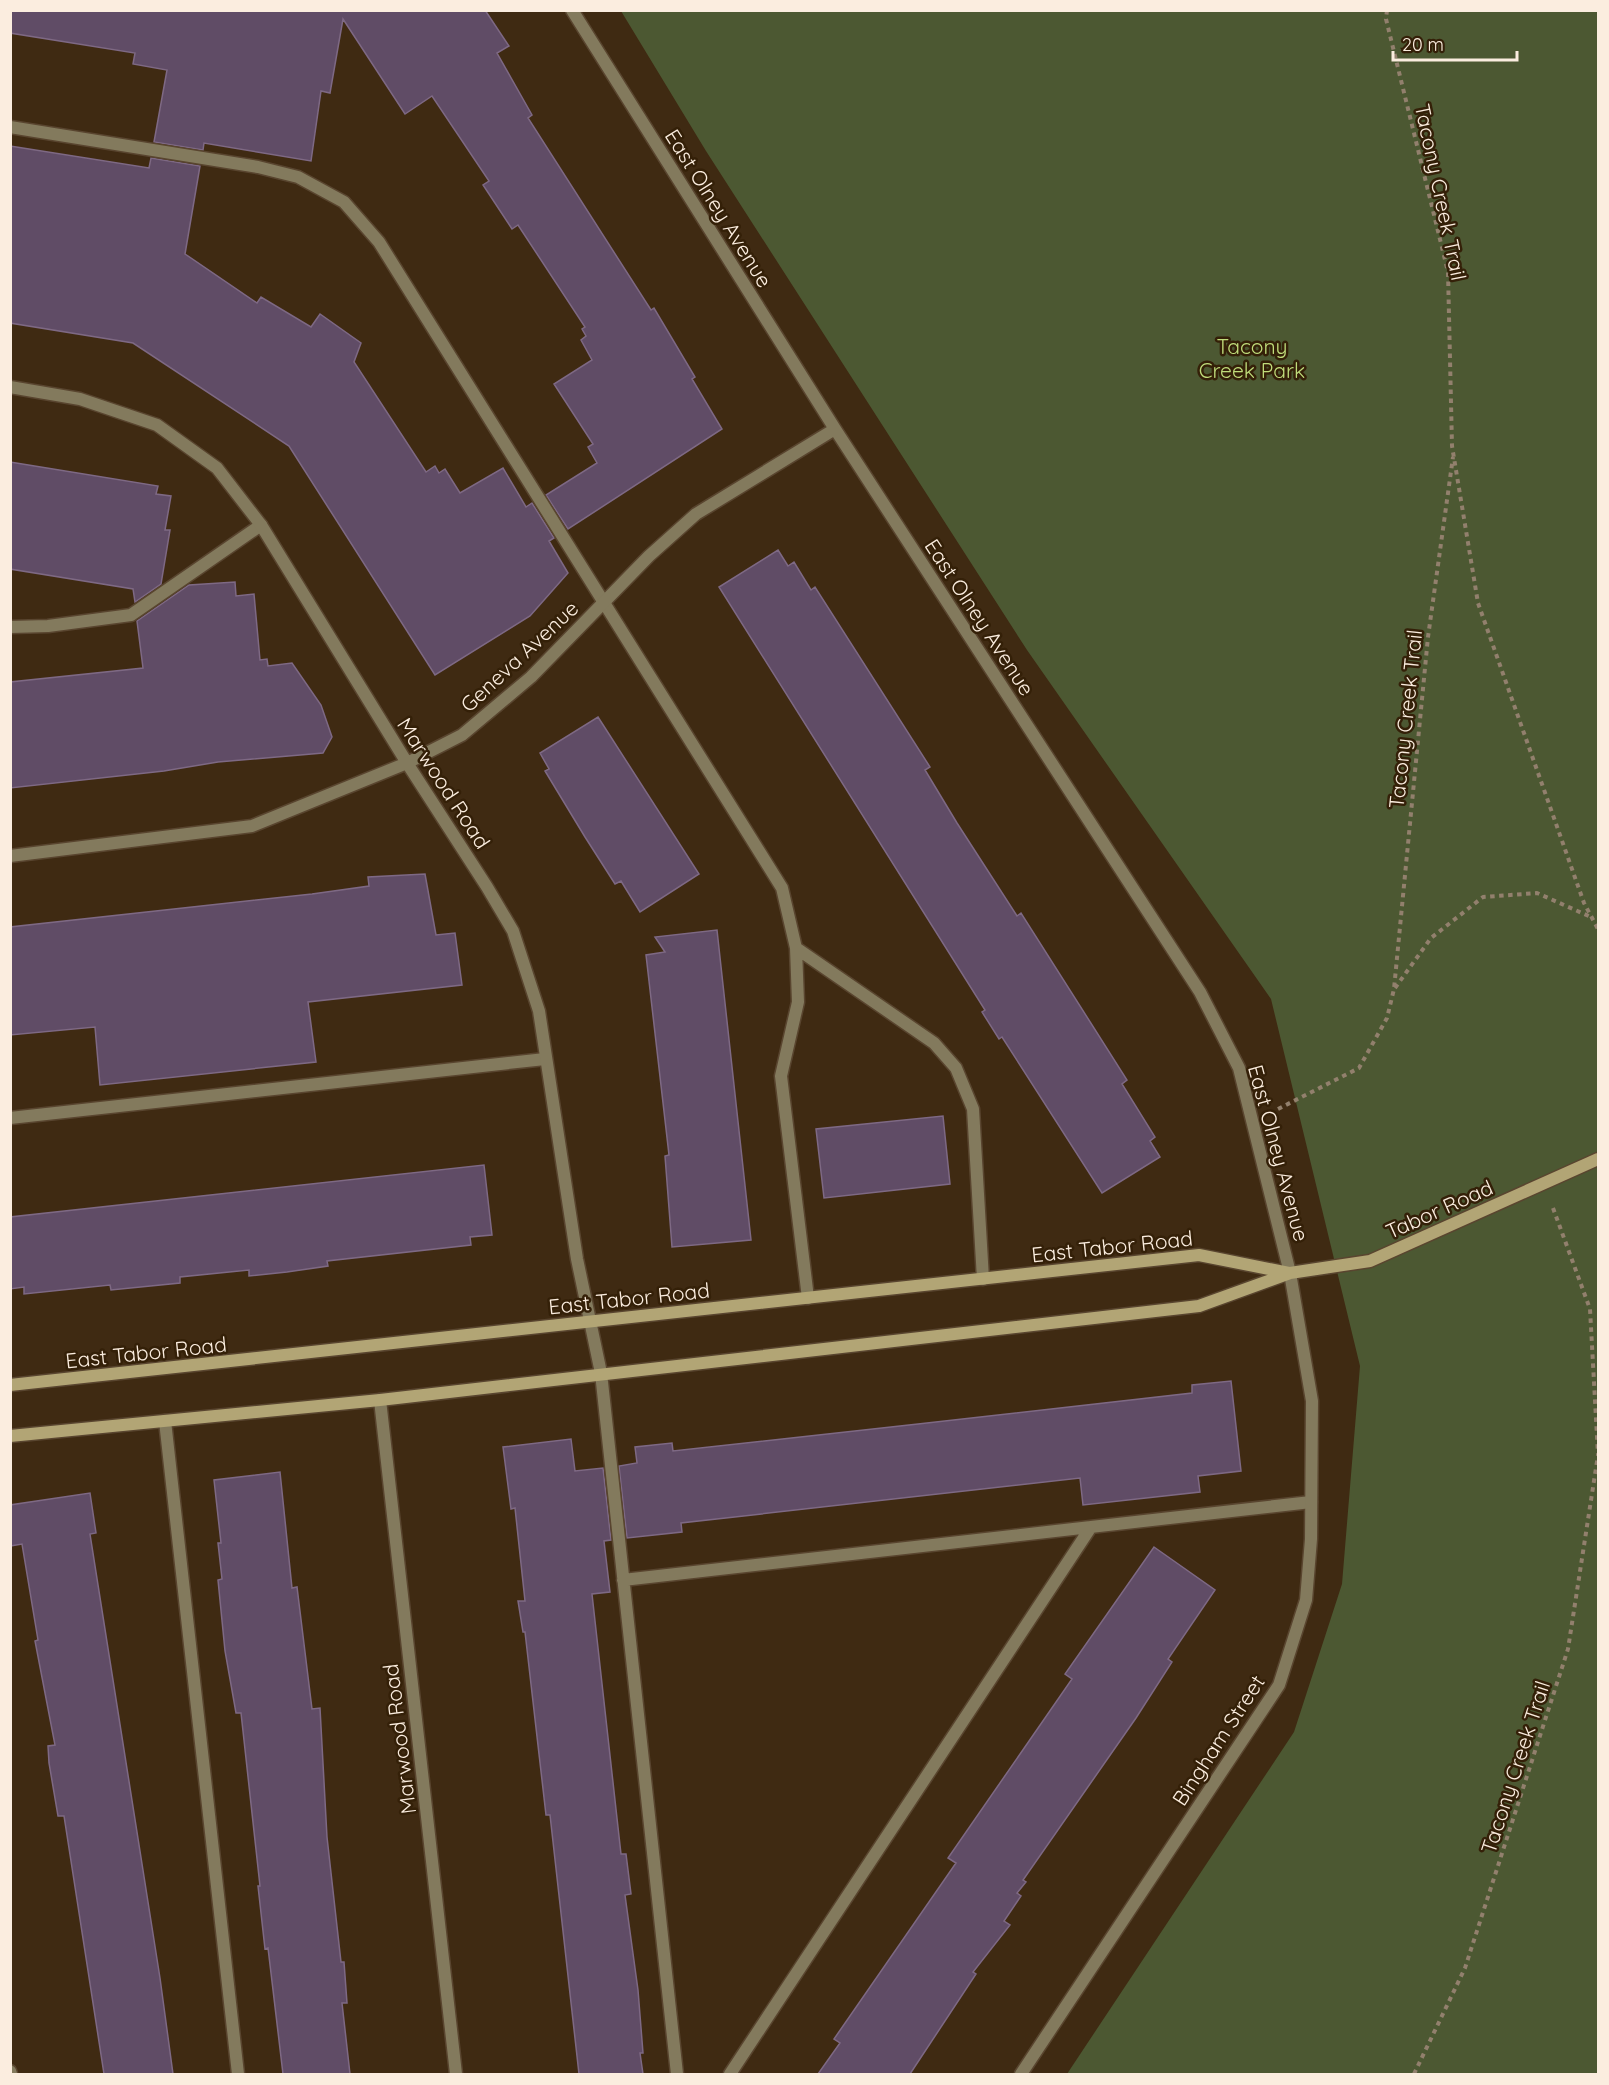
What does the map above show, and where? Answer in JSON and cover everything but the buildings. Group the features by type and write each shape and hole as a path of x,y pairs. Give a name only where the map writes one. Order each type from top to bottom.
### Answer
{"street":[{"name":"East Olney Avenue","path":"572,10 835,429 1200,992 1239,1068 1290,1273"},
{"path":"10,127 258,167 298,177 344,202 379,242 782,888 796,948 798,1002 781,1076 808,1298"},
{"name":"Marwood Road","path":"10,387 80,399 157,425 217,468 261,525 407,763 488,887 513,931 539,1011 545,1059 601,1373 677,2074"},
{"name":"Geneva Avenue","path":"10,856 252,826 407,763 462,735 531,677 649,556 696,514 835,429"},
{"path":"10,627 48,626 130,615 261,525"},
{"path":"796,948 934,1042 956,1068 973,1108 983,1279"},
{"path":"10,1118 545,1059"},
{"name":"Tabor Road","path":"1290,1273 1370,1262 1597,1160"},
{"name":"East Tabor Road","path":"10,1385 378,1348 590,1321 1199,1255 1290,1273"},
{"path":"10,1436 380,1400 1199,1306 1290,1273"},
{"name":"Bingham Street","path":"1021,2074 1279,1685 1306,1600 1311,1539 1312,1401 1290,1273"},
{"name":"Marwood Road","path":"380,1400 456,2074"},
{"path":"165,1421 238,2074"},
{"path":"623,1580 1311,1502"},
{"path":"730,2074 1091,1527"}],"path":[{"name":"Tacony Creek Trail","path":"1387,10 1386,19 1448,272 1454,454 1478,603 1584,903 1599,929"},
{"name":"Tacony Creek Trail","path":"1253,1122 1359,1068 1387,1018 1394,989 1428,637 1454,454"},
{"name":"Tacony Creek Trail","path":"1394,989 1431,938 1483,897 1538,893 1592,917"},
{"name":"Tacony Creek Trail","path":"1414,2074 1465,1968 1568,1649 1598,1455 1590,1309 1564,1233 1543,1184"}],"green space":[{"name":"Tacony Creek Park","path":"621,11 1598,11 1598,2074 1067,2074 1294,1732 1342,1584 1360,1366 1271,999 1027,650 706,151"}]}
